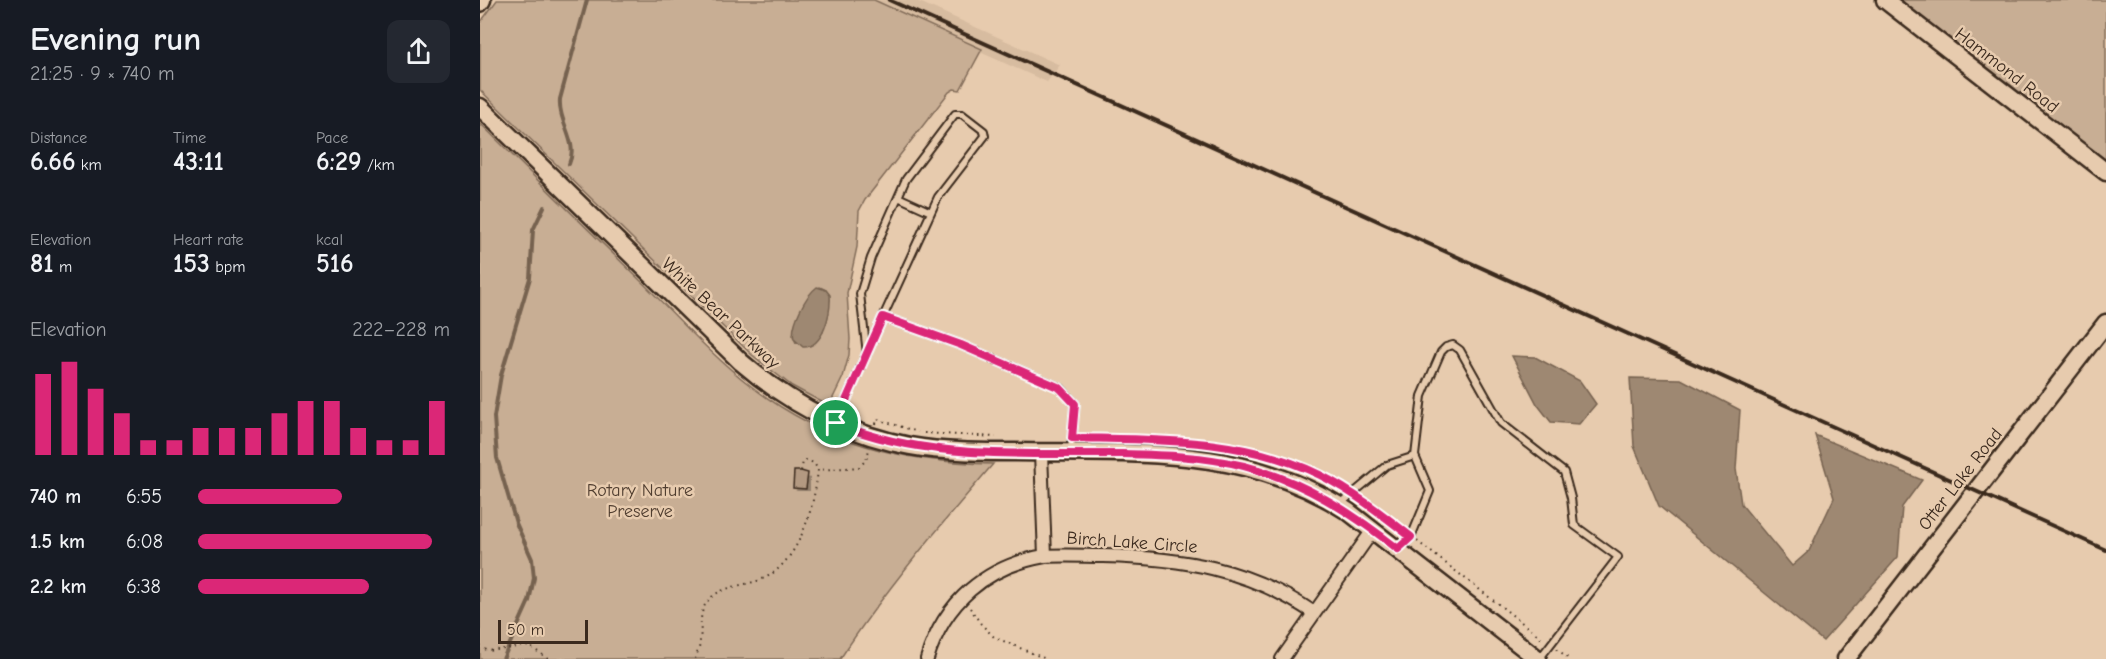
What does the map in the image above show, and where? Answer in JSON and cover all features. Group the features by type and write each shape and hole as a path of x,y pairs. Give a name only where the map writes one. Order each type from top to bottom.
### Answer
{"street":[{"name":"Hammond Road","path":"1885,0 2106,172"},
{"name":"White Bear Parkway","path":"480,107 741,362 785,396 836,423 872,436 921,447 964,451 1177,456 1232,463 1278,477 1345,500 1373,530 1539,659"},
{"name":"Otter Lake Road","path":"1846,659 2106,323"},
{"name":"Birch Lake Circle","path":"1041,453 1045,556"},
{"path":"1282,659 1373,530"},
{"name":"Birch Lake Circle","path":"927,659 939,627 962,596 997,570 1045,556 1135,557 1196,563 1234,573 1262,584 1314,614"}],"lane":[{"path":"836,423 938,197 985,136 984,130 962,114 955,114 906,178 871,258 860,294 867,354"},
{"path":"898,197 931,212"},
{"path":"883,317 961,345 1060,388 1075,404 1070,453"},
{"path":"1398,549 1411,537 1430,491 1416,456 1422,396 1441,352 1453,345 1460,350 1501,423 1563,472 1571,498 1574,525 1618,556 1539,659"},
{"path":"1345,500 1387,465 1416,456"}],"path":[{"path":"877,419 920,432 1006,437"},
{"path":"1166,440 1245,449 1320,475 1345,500 1381,513 1569,659"},
{"path":"818,470 859,467 866,460 868,451"},
{"path":"695,659 700,642 701,614 710,598 726,589 768,577 790,556 813,502 818,470 814,463 806,460 802,462 801,471"},
{"path":"962,596 981,624 994,637 1046,659"},
{"path":"480,646 490,651 529,646 549,659"}],"shaded area":[{"path":"864,0 915,0 1060,65 1047,82"},
{"path":"817,287 826,290 830,295 825,328 816,342 803,347 794,339 794,326 804,303"},
{"path":"1512,356 1535,357 1580,381 1596,404 1579,424 1551,422 1537,404"},
{"path":"1630,378 1681,379 1740,410 1736,469 1741,504 1792,566 1809,551 1834,498 1815,435 1922,480 1902,507 1898,557 1823,641 1659,506 1634,446"}],"green space":[{"path":"497,0 874,0 982,49 960,90 954,89 949,92 865,200 859,211 857,247 847,293 849,355 843,377 829,406 792,386 752,355 480,90 480,23","holes":["820,287 826,290 830,299 823,332 796,343 793,335"]},
{"path":"1886,0 2106,0 2106,172"},
{"name":"Rotary Nature Preserve","path":"480,123 710,351 737,375 779,406 836,436 866,446 927,459 993,464 894,583 840,659 480,659"}],"building":[{"path":"794,471 808,473 806,489 793,488"}],"waterway":[{"path":"569,164 572,148 560,108 560,99 587,0"},
{"path":"503,659 529,601 534,578 532,559 516,523 497,458 494,417 501,375 530,278 533,230 544,207"}],"railway":[{"path":"889,0 2106,550"}],"route":[{"path":"883,317 961,345 1060,388 1075,404 1072,438 1176,441 1245,449 1320,475 1381,513 1411,537 1398,549 1349,512 1316,493 1278,477 1232,463 1161,455 936,449 885,440 836,423 883,317"}]}
